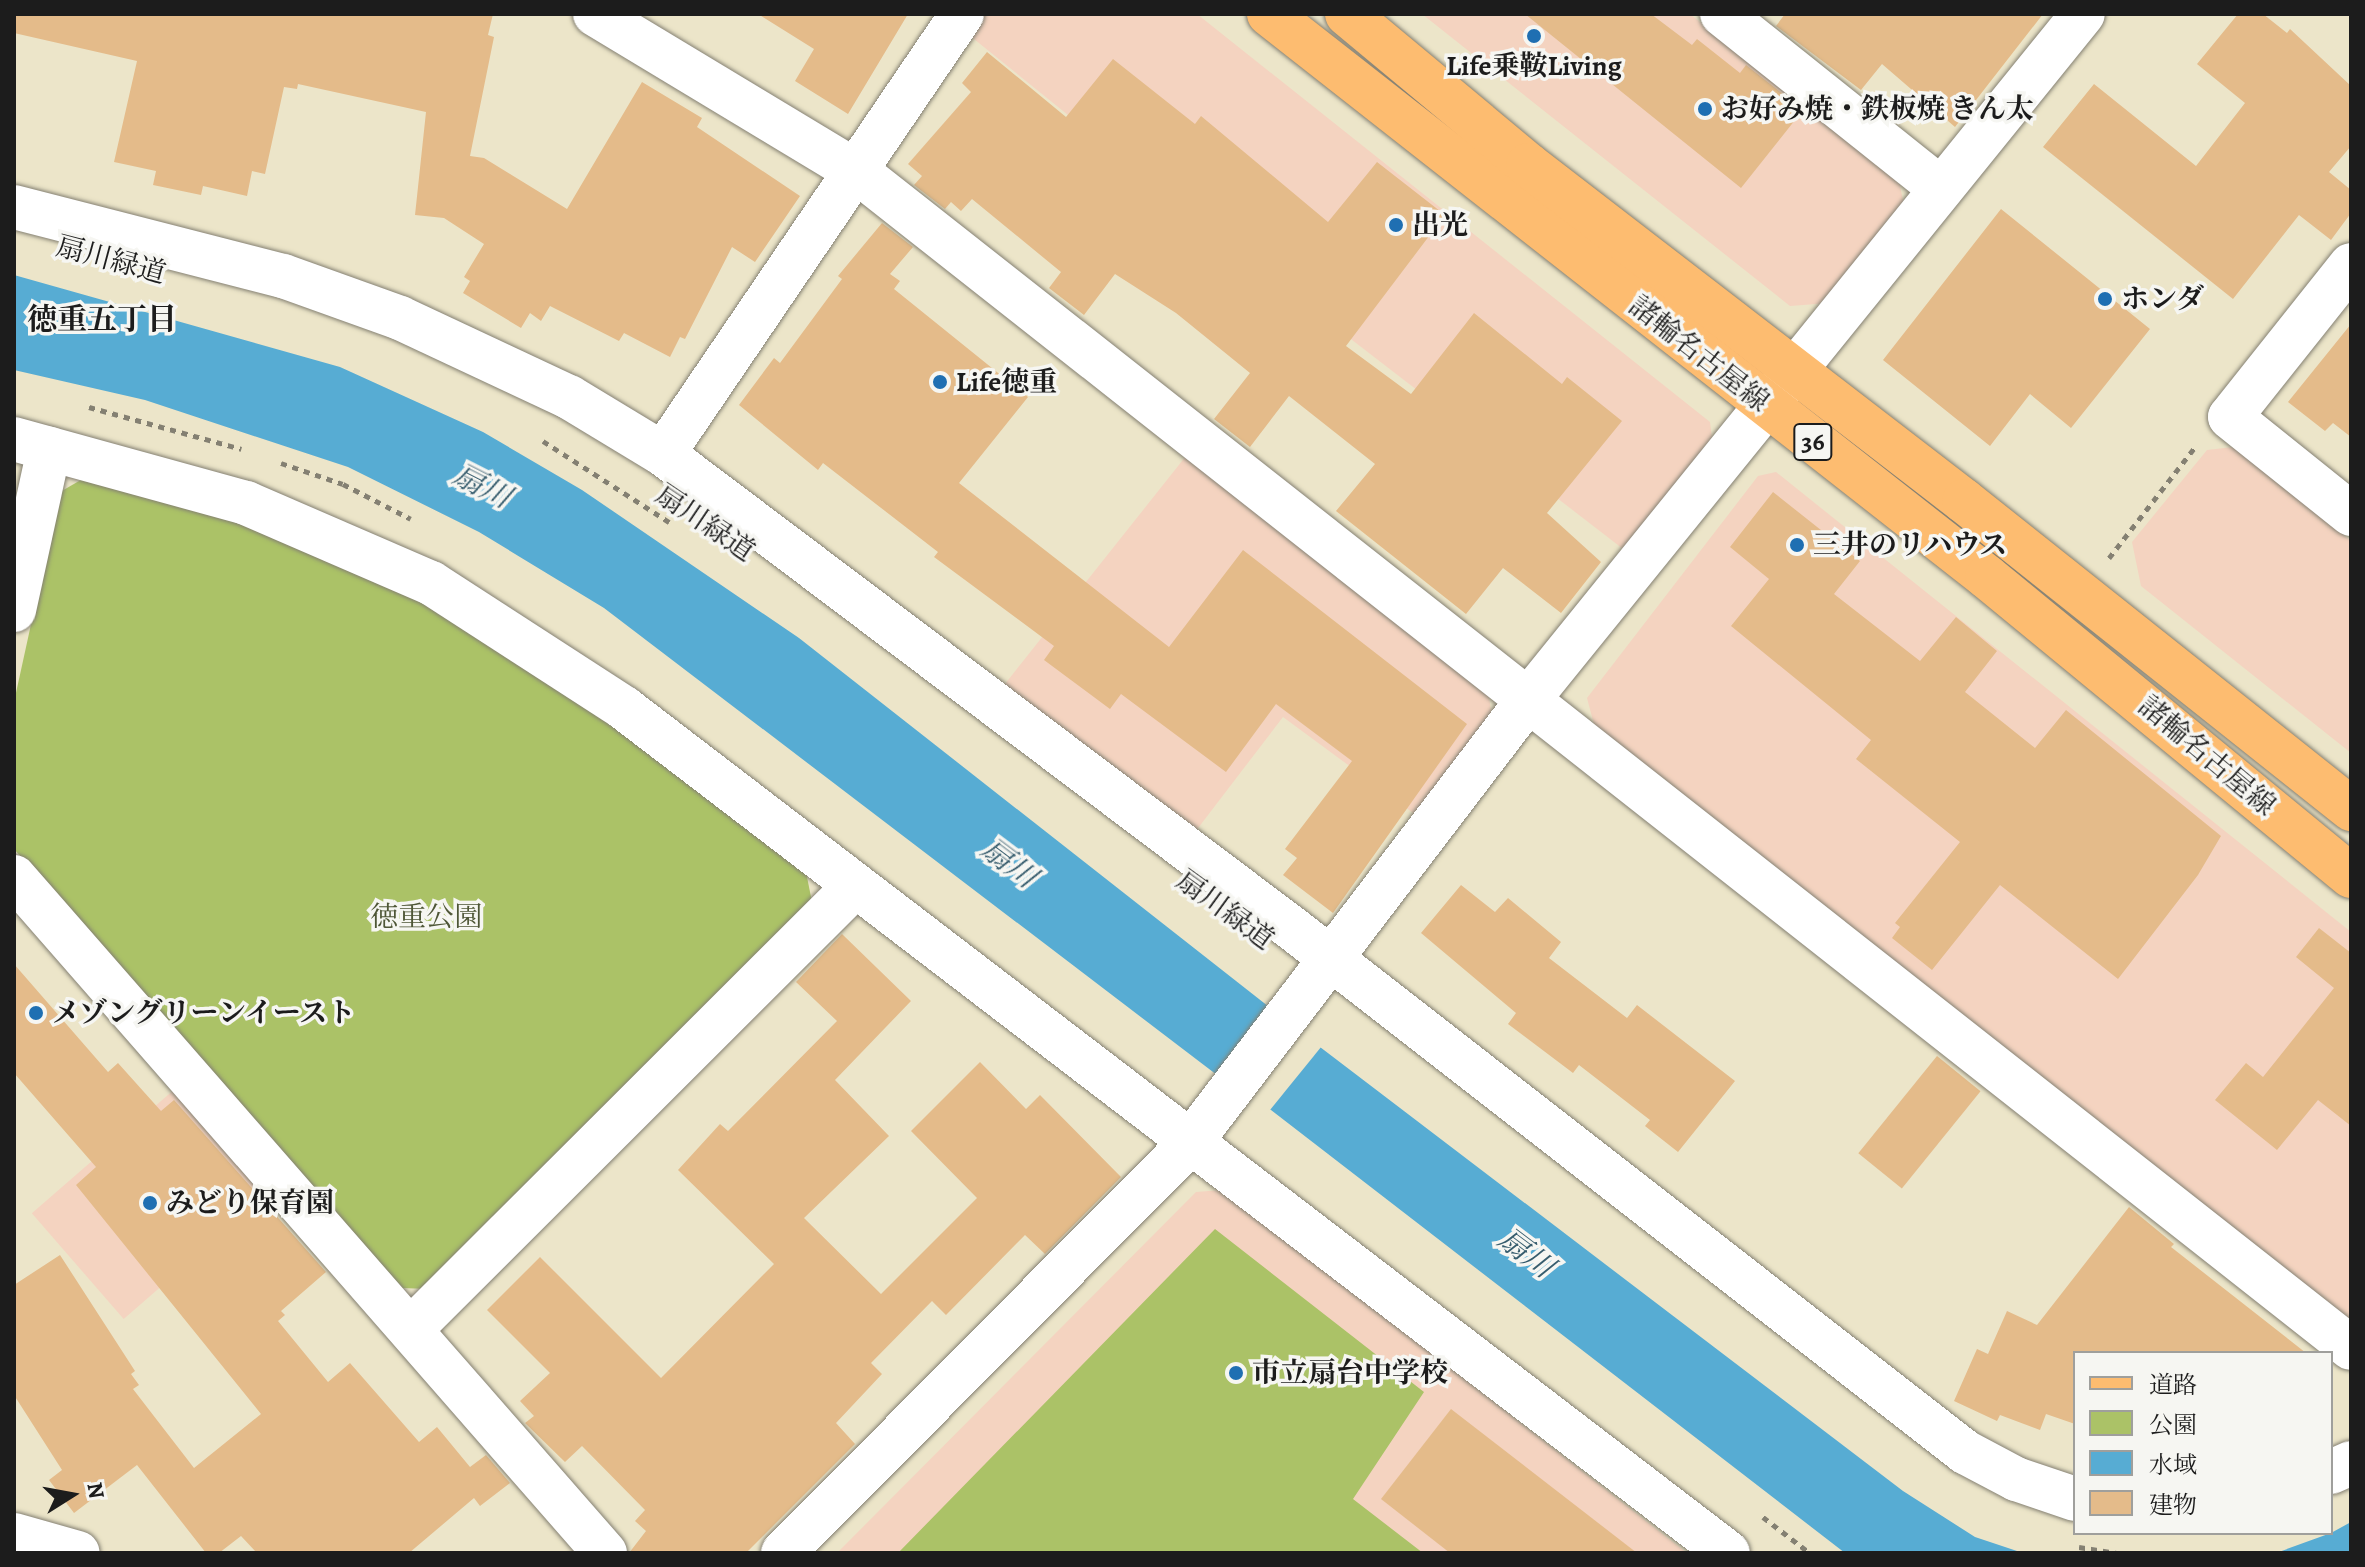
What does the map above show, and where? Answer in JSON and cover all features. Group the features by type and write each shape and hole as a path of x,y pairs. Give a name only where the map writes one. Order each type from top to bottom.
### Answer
{"main road":[{"name":"諸輪名古屋線","path":"1269,14 2035,616 2351,876"},
{"name":"諸輪名古屋線","path":"1347,14 1528,165 2351,809"}],"street":[{"path":"595,14 859,173 2351,1348"},
{"path":"663,454 859,173 962,14"},
{"path":"1722,14 1941,189"},
{"path":"783,1553 1190,1143 1528,700 1763,404 1796,373 2083,14"},
{"path":"14,207 283,276 400,318 569,397 663,454 1293,929 1330,963 1676,1224 1965,1452 2016,1479 2073,1498"},
{"path":"2351,265 2230,417 2351,514"},
{"path":"14,610 31,444 246,503 431,583 624,708 1728,1553"},
{"path":"14,877 605,1553"},
{"path":"411,1329 855,886"},
{"path":"14,1535 78,1553"}],"path":[{"path":"2105,564 2207,433 2230,417"},
{"name":"扇川緑道","path":"540,439 671,524"}],"shaded area":[{"path":"983,14 1197,14 1710,422 1712,438 1627,552 1229,245 969,35"},
{"path":"1422,14 1690,14 1899,181 1904,205 1829,303 1790,306"},
{"path":"2233,447 2351,541 2351,753 2141,586 2132,542 2207,450"},
{"path":"1186,456 1489,696 1492,719 1420,818 1283,717 1192,836 1001,689"},
{"path":"1776,472 2351,932 2351,1322 1595,728 1587,698 1758,476"},
{"name":"みどり保育園","path":"176,1088 268,1194 124,1319 32,1213"},
{"name":"市立扇台中学校","path":"1222,1190 1687,1553 837,1553 1196,1192"}],"green space":[{"name":"徳重公園","path":"86,477 218,513 419,599 622,730 806,872 812,902 428,1289 402,1288 14,849 14,702 60,492"},
{"name":"市立扇台中学校","path":"1215,1229 1424,1392 1353,1499 1423,1553 898,1553"}],"water":[{"name":"扇川","path":"14,275 340,367 483,432 582,490 799,638 1320,1047 1903,1491 1975,1537 2023,1553 1845,1553 1271,1110 1217,1075 604,608 479,532 348,467 145,400 14,370"},
{"path":"2351,1522 2351,1553 2276,1553 2333,1535 2333,1532"}],"pier":[{"path":"1273,1003 1324,1044 1264,1118 1213,1077"}],"building":[{"path":"14,14 493,14 488,35 494,37 470,156 484,158 567,209 642,82 702,118 697,127 800,196 755,262 732,247 685,339 680,337 670,357 624,333 619,341 550,306 541,321 530,313 521,328 463,293 470,281 464,277 484,244 444,218 415,215 426,112 298,84 297,89 284,87 265,174 252,171 247,196 203,186 201,195 153,185 156,171 114,162 137,61 14,33"},
{"path":"758,14 908,14 848,114 795,81 814,49"},
{"name":"お好み焼・鉄板焼 きん太","path":"1525,14 1651,14 1692,45 1697,39 1740,73 1746,65 1803,110 1741,188"},
{"path":"1785,14 2043,14 1955,127 1882,64 1861,90 1776,26"},
{"path":"2238,14 2263,14 2287,33 2290,29 2351,86 2351,146 2329,172 2351,190 2351,213 2331,240 2299,215 2233,299 2043,147 2094,84 2196,166 2245,103 2197,64"},
{"path":"987,52 1066,117 1113,59 1195,124 1201,116 1328,222 1377,162 1445,215 1346,346 1411,394 1474,313 1562,384 1567,377 1622,421 1547,513 1601,562 1561,613 1503,568 1466,614 1336,511 1375,464 1289,396 1250,447 1214,419 1250,373 1176,313 1115,274 1084,315 1049,288 1061,272 972,199 961,211 951,202 945,209 914,185 922,176 908,164 971,92 962,83"},
{"path":"2001,209 2150,329 2071,428 2030,394 1990,446 1883,360"},
{"path":"882,223 913,247 890,274 900,281 894,289 1028,397 959,483 1169,647 1243,550 1467,724 1333,913 1283,875 1297,858 1285,849 1352,761 1276,704 1226,772 1121,694 1110,709 1044,660 1054,646 934,557 938,552 823,463 818,470 739,405 774,358 780,363 842,279 838,276"},
{"path":"2351,324 2351,437 2333,423 2325,431 2288,402"},
{"path":"1773,492 1860,561 1834,594 1920,661 1956,617 1997,651 1965,692 2035,748 2066,710 2221,836 2198,875 2118,979 2000,885 1932,970 1892,938 1900,927 1895,923 1960,842 1856,759 1871,740 1731,626 1769,579 1730,547"},
{"path":"1461,885 1495,912 1508,898 1561,942 1549,958 1627,1018 1637,1005 1735,1081 1678,1152 1645,1126 1650,1120 1579,1065 1573,1073 1508,1024 1516,1013 1421,933"},
{"path":"2319,928 2351,953 2351,1126 2318,1100 2277,1150 2215,1100 2246,1063 2263,1077 2334,988 2296,957"},
{"path":"842,934 911,1001 835,1080 889,1136 804,1218 881,1294 977,1198 911,1131 980,1062 1026,1109 1040,1095 1121,1177 1045,1254 1025,1235 946,1315 932,1301 871,1363 882,1374 836,1423 855,1444 746,1553 629,1553 646,1531 635,1521 645,1510 582,1446 565,1462 525,1423 534,1416 520,1401 550,1373 487,1310 540,1257 661,1378 774,1264 678,1170 720,1124 728,1131 837,1021 796,982"},
{"path":"14,964 108,1072 118,1063 161,1111 174,1100 326,1272 281,1311 285,1315 278,1321 328,1382 350,1363 419,1442 437,1427 470,1467 486,1455 510,1483 480,1506 474,1498 409,1553 257,1553 241,1536 219,1553 206,1553 137,1465 74,1513 49,1480 62,1470 14,1395 14,1285 60,1255 135,1371 131,1374 139,1385 133,1389 194,1468 261,1414 76,1185 96,1167 14,1073"},
{"path":"1937,1056 1981,1091 1902,1188 1858,1153"},
{"path":"2129,1207 2174,1244 2171,1247 2303,1351 2073,1351 2073,1423 2046,1414 2040,1430 2000,1415 1997,1421 1954,1401 1977,1349 1988,1354 2007,1311 2037,1325"},
{"path":"1451,1409 1637,1553 1450,1553 1381,1499"}],"place":[{"name":"Life乗鞍Living","path":"1534,36"},
{"name":"お好み焼・鉄板焼 きん太","path":"1705,109"},
{"name":"出光","path":"1396,225"},
{"name":"ホンダ","path":"2105,299"},
{"name":"Life徳重","path":"940,382"},
{"name":"三井のリハウス","path":"1797,545"},
{"name":"メゾングリーンイースト","path":"36,1013"},
{"name":"みどり保育園","path":"150,1203"},
{"name":"市立扇台中学校","path":"1236,1373"}],"district":[{"name":"徳重五丁目","path":"102,319"}]}
